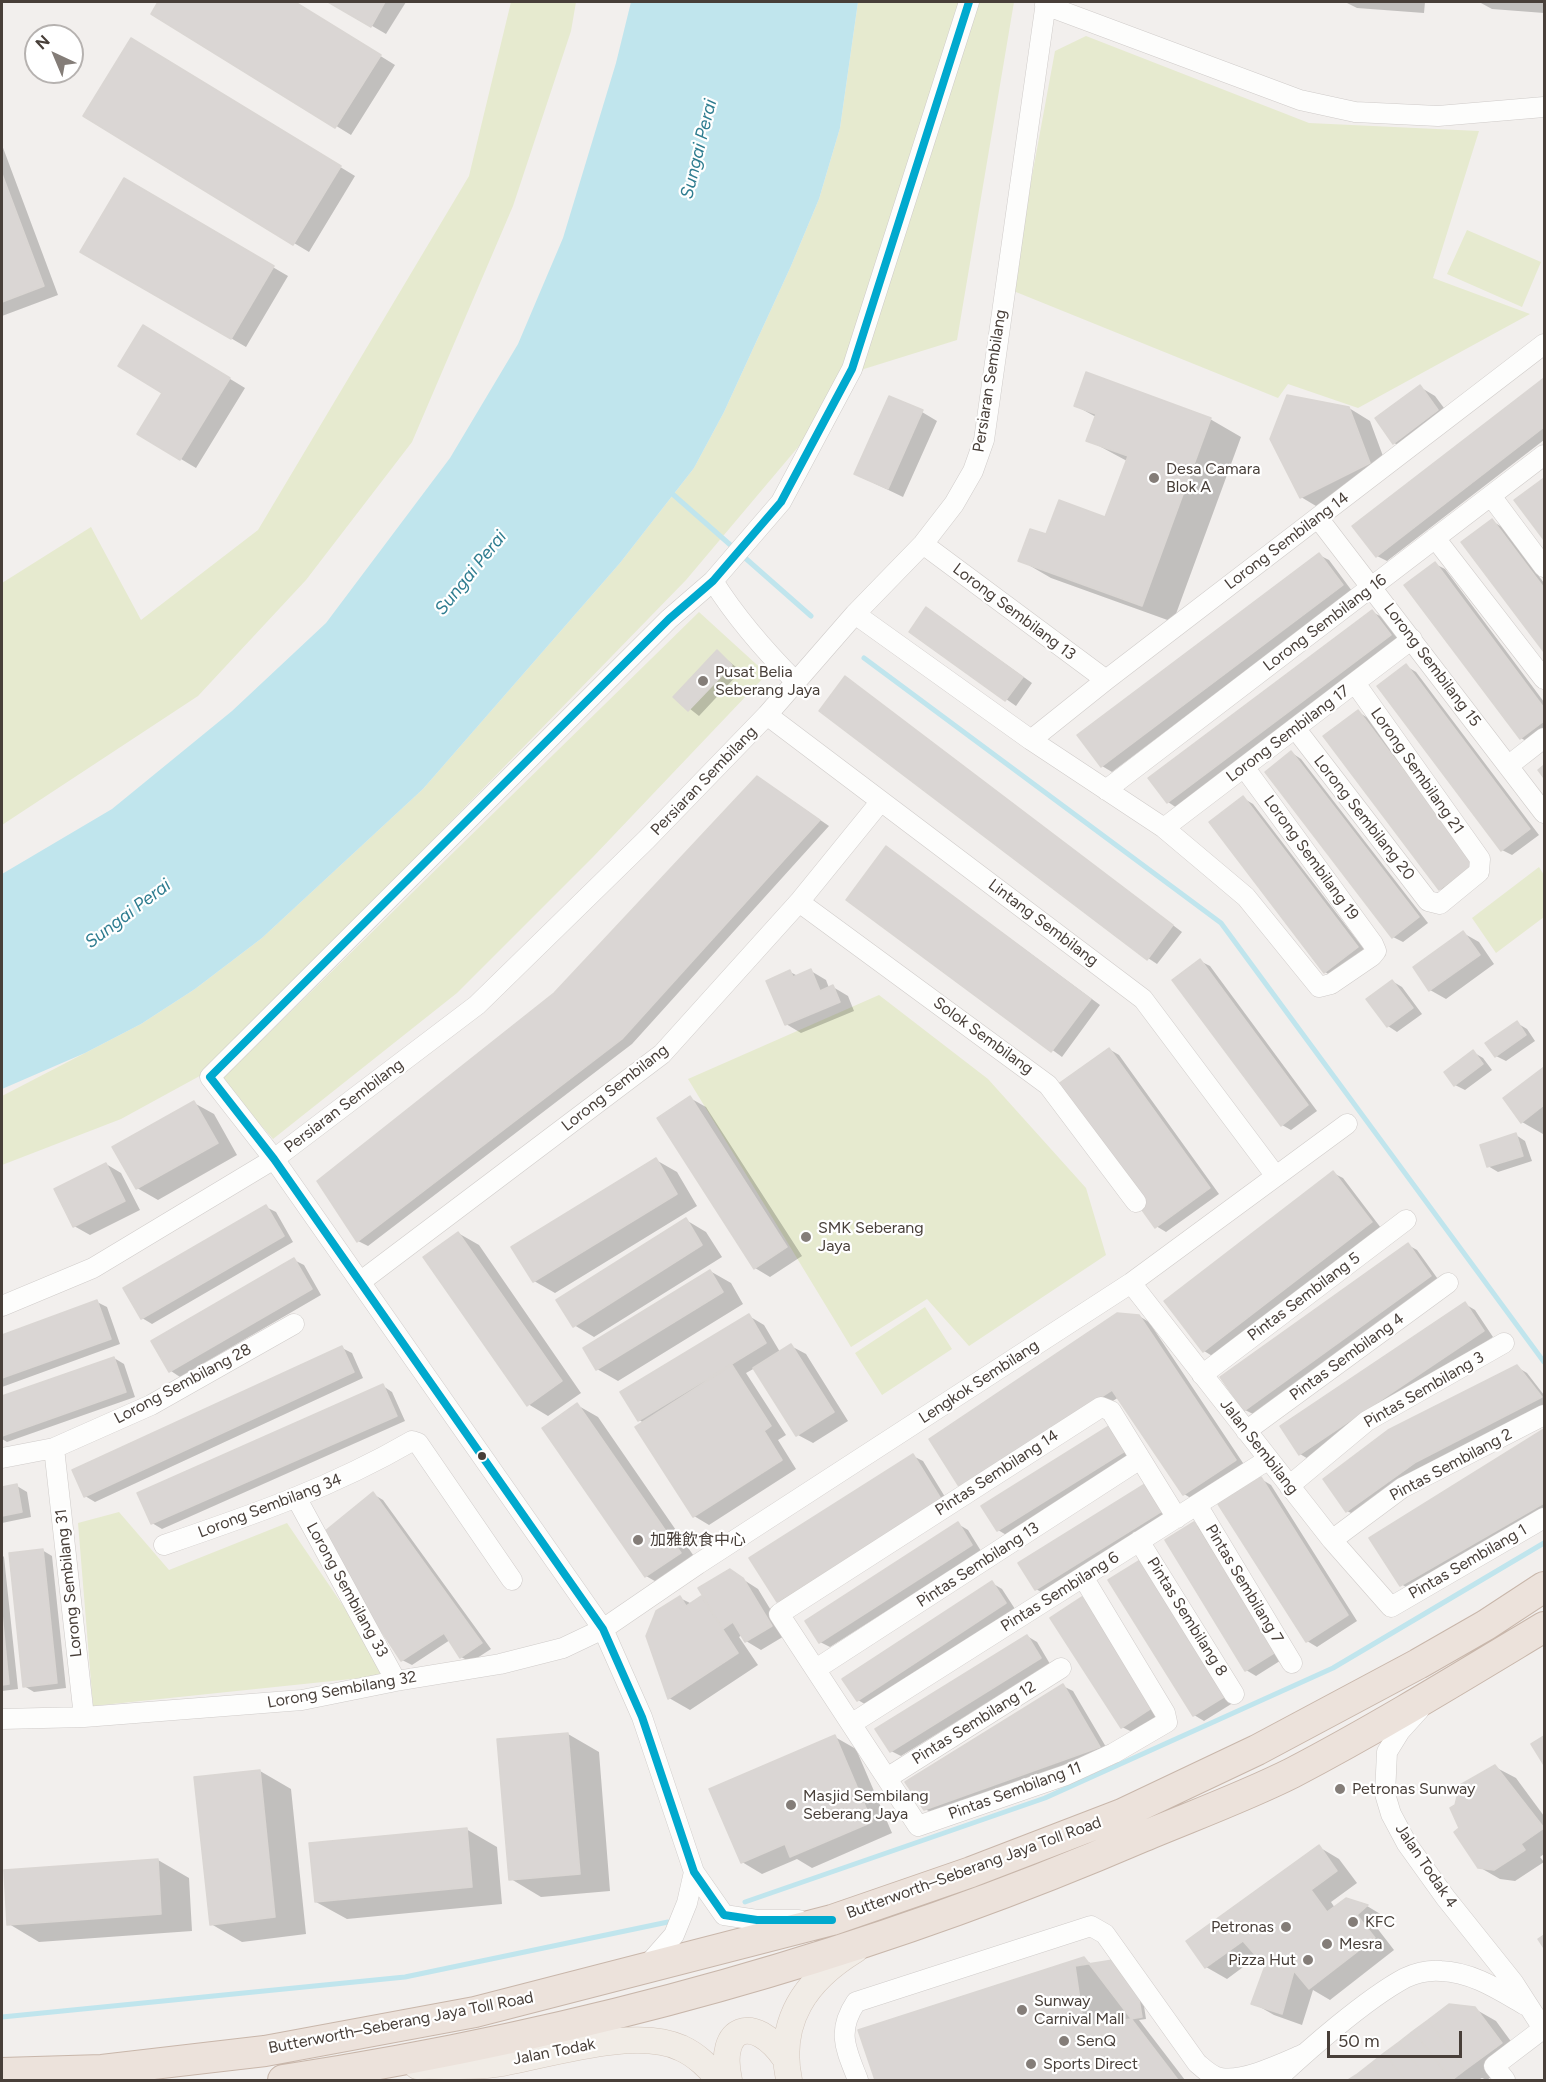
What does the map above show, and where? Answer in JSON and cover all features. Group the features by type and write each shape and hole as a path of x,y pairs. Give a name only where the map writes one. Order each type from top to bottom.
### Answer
{"highway":[{"name":"Butterworth–Seberang Jaya Toll Road","path":"2,2073 102,2070 266,2051 475,2012 832,1920 971,1872 1132,1809 1257,1750 1418,1664 1486,1625 1545,1587"},
{"name":"Butterworth–Seberang Jaya Toll Road","path":"283,2080 376,2066 636,2009 865,1943 1053,1875 1290,1774 1434,1694 1545,1627"}],"main road":[{"path":"787,2069 792,2020 807,1990 840,1959 865,1943"},
{"path":"729,2080 726,2052 733,2038 743,2032 756,2031 764,2035 787,2069"},
{"name":"Jalan Todak","path":"376,2066 493,2064 603,2043 653,2041 683,2048 701,2061 720,2080"}],"street":[{"path":"832,1920 757,1920 724,1915 694,1872 642,1717 603,1629 274,1159 210,1077 669,619 713,581 781,502 852,369 969,2"},
{"name":"Persiaran Sembilang","path":"2,1306 93,1268 274,1159 477,1005 647,839 768,715 855,614 923,544 954,504 973,471 984,441 1046,3 1300,100 1355,112 1438,116 1545,107"},
{"name":"Lorong Sembilang 14","path":"1031,740 1545,344"},
{"name":"Lorong Sembilang 16","path":"1106,790 1545,455"},
{"path":"1491,496 1545,567"},
{"name":"Lorong Sembilang 15","path":"1318,518 1545,813"},
{"path":"1436,538 1545,679"},
{"name":"Lorong Sembilang 13","path":"923,544 1106,680"},
{"path":"713,581 734,615 754,640 796,682"},
{"path":"855,614 1031,740 1164,828"},
{"name":"Lorong Sembilang 17","path":"1164,828 1412,639"},
{"name":"Lorong Sembilang 21","path":"1355,682 1480,859 1479,872 1440,904 1435,905"},
{"name":"Lintang Sembilang","path":"768,715 1143,999 1275,1175"},
{"name":"Lorong Sembilang 20","path":"1295,728 1428,901 1435,905"},
{"path":"1508,766 1545,738"},
{"name":"Lorong Sembilang 19","path":"1164,828 1246,897 1319,987 1325,987 1376,951 1244,767"},
{"name":"Lorong Sembilang","path":"360,1282 662,1054 799,902 881,801"},
{"name":"Solok Sembilang","path":"799,902 1048,1084 1136,1202"},
{"name":"Lengkok Sembilang","path":"603,1629 698,1564 1131,1283 1347,1124"},
{"name":"Pintas Sembilang 5","path":"1202,1374 1406,1220"},
{"name":"Jalan Sembilang","path":"1131,1283 1332,1540 1391,1607"},
{"name":"Pintas Sembilang 4","path":"1246,1431 1448,1283"},
{"name":"Lorong Sembilang 28","path":"2,1458 54,1448 151,1405 294,1324"},
{"name":"Pintas Sembilang 3","path":"1289,1486 1367,1421 1504,1343"},
{"name":"Pintas Sembilang 14","path":"779,1614 1101,1407 1111,1410 1177,1518"},
{"name":"Pintas Sembilang 2","path":"1332,1540 1402,1488 1545,1415"},
{"name":"Lorong Sembilang 34","path":"164,1545 297,1499 367,1468 412,1442 418,1443 512,1580"},
{"name":"Lorong Sembilang 31","path":"54,1448 84,1717"},
{"name":"Pintas Sembilang 6","path":"852,1724 1269,1459"},
{"name":"Pintas Sembilang 13","path":"816,1669 1140,1460"},
{"name":"Lorong Sembilang 33","path":"297,1499 396,1681"},
{"name":"Pintas Sembilang 7","path":"1197,1505 1292,1663"},
{"name":"Pintas Sembilang 1","path":"1391,1607 1545,1518"},
{"name":"Pintas Sembilang 8","path":"1139,1541 1234,1694"},
{"name":"Pintas Sembilang 11","path":"779,1614 918,1826 1066,1774 1114,1753 1167,1722 1165,1713 1083,1577"},
{"name":"Lorong Sembilang 32","path":"2,1719 84,1717 303,1700 396,1681 500,1664 563,1648 603,1629"},
{"name":"Pintas Sembilang 12","path":"887,1778 1061,1668"},
{"name":"Jalan Todak 4","path":"1434,1694 1400,1731 1387,1752 1385,1794 1391,1814 1426,1870 1513,1982 1544,2029 1494,2066 1505,2080"},
{"path":"645,1968 674,1935 687,1903 694,1872"},
{"path":"858,2080 843,2042 846,2017 856,2001 1091,1926 1105,1934 1197,2063 1209,2072 1221,2078 1233,2078 1264,2071 1304,2054"},
{"path":"1281,2076 1304,2054 1373,2001 1406,1978 1419,1973 1444,1971 1471,1976 1527,2006"}],"green space":[{"path":"511,2 576,2 571,31 513,206 412,442 306,580 198,696 2,825 2,583 91,527 141,620 258,530 469,176"},
{"path":"858,2 1014,2 957,340 864,369 686,580 207,1072 121,1119 2,1165 2,1096 141,1024 195,989 262,938 423,789 620,563 694,468 724,412 819,199 840,128"},
{"path":"1086,36 1309,123 1479,131 1433,278 1530,314 1358,408 1288,384 1278,398 1011,290 1055,51"},
{"path":"1467,230 1541,262 1522,307 1447,274"},
{"path":"699,612 767,674 593,857 457,993 273,1139 221,1080"},
{"path":"1539,867 1544,875 1544,917 1496,953 1472,918"},
{"path":"879,995 988,1079 1086,1188 1106,1255 969,1346 927,1299 851,1347 688,1079"},
{"path":"925,1307 952,1349 882,1395 855,1353"},
{"path":"119,1512 169,1570 287,1523 390,1675 93,1706 78,1523"}],"water":[{"name":"Sungai Perai","path":"631,2 858,2 840,128 819,199 724,412 694,468 620,563 423,789 262,938 195,989 141,1024 85,1053 2,1089 2,874 112,809 232,711 326,623 450,458 518,344 563,238 616,63"}],"building":[{"path":"158,2 295,2 381,55 335,128 151,14"},
{"path":"328,2 385,2 371,27"},
{"path":"131,38 341,166 293,245 83,116"},
{"path":"2,174 44,286 2,302"},
{"path":"124,178 274,266 231,339 80,252"},
{"path":"143,325 230,378 180,460 137,434 162,393 118,366"},
{"name":"Desa Camara Blok A","path":"1086,372 1211,418 1142,606 1018,561 1030,529 1046,534 1059,500 1105,517 1128,456 1086,441 1096,414 1074,406"},
{"path":"1544,378 1544,427 1376,557 1352,526"},
{"path":"1420,385 1438,410 1393,444 1375,418"},
{"path":"1287,395 1349,407 1370,463 1300,498 1270,439"},
{"path":"889,396 923,410 888,489 854,474"},
{"path":"1544,478 1544,540 1514,500"},
{"path":"1492,519 1544,588 1544,652 1461,542"},
{"path":"1319,553 1343,585 1101,767 1077,735"},
{"path":"1435,562 1544,708 1544,721 1520,739 1404,585"},
{"path":"926,607 1023,677 1005,701 909,632"},
{"path":"1372,610 1391,635 1167,803 1148,778"},
{"name":"Pusat Belia Seberang Jaya","path":"717,650 732,665 688,711 673,697"},
{"path":"1406,664 1530,829 1501,851 1377,686"},
{"path":"845,676 1173,925 1147,960 819,711"},
{"path":"1358,710 1474,864 1439,890 1323,736"},
{"path":"1291,751 1419,917 1392,938 1265,772"},
{"path":"1544,765 1544,778 1538,770"},
{"path":"757,776 820,820 622,1039 357,1242 317,1181 554,993"},
{"path":"1243,796 1358,947 1324,973 1209,822"},
{"path":"886,846 1091,999 1051,1052 846,900"},
{"path":"1463,931 1480,955 1429,991 1413,967"},
{"path":"1200,959 1308,1105 1281,1126 1172,980"},
{"path":"811,969 820,991 833,985 840,1002 785,1025 766,981 790,970 793,977"},
{"path":"1392,980 1413,1008 1387,1027 1366,999"},
{"path":"1517,1021 1526,1035 1495,1057 1485,1043"},
{"path":"1109,1048 1210,1188 1155,1228 1054,1087"},
{"path":"1473,1050 1483,1064 1454,1086 1444,1072"},
{"path":"1544,1067 1544,1105 1521,1123 1503,1098"},
{"path":"690,1096 787,1247 754,1269 657,1118"},
{"path":"194,1101 218,1143 136,1189 112,1147"},
{"path":"1516,1133 1523,1156 1487,1167 1480,1145"},
{"path":"656,1158 677,1194 533,1282 511,1247"},
{"path":"106,1163 125,1201 73,1227 54,1189"},
{"path":"1333,1171 1372,1222 1203,1352 1164,1301"},
{"path":"266,1205 284,1236 141,1319 123,1288"},
{"path":"686,1218 702,1245 573,1327 556,1300"},
{"path":"458,1232 562,1381 527,1406 423,1257"},
{"path":"1408,1243 1431,1276 1244,1411 1220,1377"},
{"path":"294,1258 312,1289 169,1372 151,1341"},
{"path":"710,1270 723,1292 596,1370 583,1348"},
{"path":"97,1300 111,1339 2,1378 2,1335"},
{"path":"1465,1302 1484,1331 1299,1455 1280,1426"},
{"path":"1117,1313 1139,1315 1236,1460 1183,1495 1112,1390 960,1488 929,1439"},
{"path":"749,1314 766,1343 638,1421 620,1392"},
{"path":"791,1344 834,1412 796,1436 753,1368"},
{"path":"342,1346 354,1372 84,1497 72,1470"},
{"path":"114,1357 126,1392 2,1436 2,1396"},
{"path":"732,1365 771,1426 764,1431 782,1460 693,1517 635,1427"},
{"path":"1517,1365 1542,1397 1416,1462 1346,1512 1323,1479 1388,1430"},
{"path":"383,1384 397,1416 151,1524 137,1493"},
{"path":"577,1403 681,1553 645,1577 542,1428"},
{"path":"1109,1426 1125,1451 997,1531 981,1506"},
{"path":"1544,1429 1544,1503 1400,1586 1369,1538"},
{"path":"913,1454 941,1499 777,1602 749,1558"},
{"path":"1261,1477 1348,1615 1306,1642 1218,1504"},
{"path":"17,1484 22,1512 2,1516 2,1487"},
{"path":"1145,1484 1162,1511 1035,1590 1018,1563"},
{"path":"373,1492 482,1643 460,1658 444,1633 401,1661 319,1536"},
{"path":"958,1522 972,1545 819,1643 805,1621"},
{"path":"1194,1522 1274,1653 1245,1671 1165,1540"},
{"path":"43,1549 57,1683 23,1687 9,1553"},
{"path":"1142,1559 1227,1695 1193,1716 1108,1580"},
{"path":"730,1569 743,1578 772,1626 745,1642 733,1622 723,1629 698,1588"},
{"path":"992,1581 1006,1603 857,1701 842,1679"},
{"path":"680,1596 686,1606 701,1596 738,1653 668,1699 646,1636 656,1611"},
{"path":"1082,1597 1153,1707 1121,1728 1050,1618"},
{"path":"2,1614 9,1684 2,1685"},
{"path":"1027,1635 1041,1658 890,1752 875,1729"},
{"path":"1063,1684 1100,1747 924,1810 905,1782"},
{"path":"568,1733 580,1874 509,1880 497,1739"},
{"name":"Masjid Sembilang Seberang Jaya","path":"835,1735 872,1822 790,1857 785,1844 741,1863 709,1789"},
{"path":"1544,1736 1544,1765 1531,1744"},
{"path":"1495,1765 1544,1828 1521,1844 1525,1850 1494,1870 1478,1868 1454,1832 1459,1828 1450,1808 1455,1805 1460,1785"},
{"path":"260,1770 275,1917 210,1925 194,1777"},
{"path":"467,1828 472,1887 315,1902 309,1843"},
{"name":"Petronas","path":"1319,1845 1337,1871 1311,1890 1327,1912 1346,1898 1368,1905 1357,1915 1375,1938 1309,1989 1294,1971 1282,2014 1251,2004 1265,1966 1243,1941 1205,1968 1186,1941"},
{"path":"158,1859 161,1914 7,1925 4,1870"},
{"path":"1544,1935 1544,1948 1538,1939"},
{"name":"Sunway Carnival Mall","path":"1084,1957 1178,2080 875,2080 858,2030"},
{"path":"1132,1957 1142,2017 1084,2027 1075,1966"},
{"path":"1449,2004 1475,2007 1502,2043 1465,2070 1428,2020"},
{"path":"1428,2020 1465,2070 1452,2080 1413,2031"},
{"path":"1413,2031 1451,2080 1428,2080 1399,2042"},
{"path":"1399,2042 1428,2080 1405,2080 1384,2053"},
{"path":"1384,2053 1405,2080 1383,2080 1370,2064"},
{"path":"1370,2064 1383,2080 1360,2080 1356,2075"},
{"path":"1356,2075 1360,2080 1348,2080"}],"waterway":[{"path":"668,490 811,616"},
{"path":"864,658 1221,923 1544,1362"},
{"path":"745,1902 1045,1798 1333,1668 1544,1543"},
{"path":"2,2017 405,1977 668,1922"}],"transit line":[{"path":"832,1920 757,1920 724,1915 694,1872 642,1717 603,1629 274,1159 210,1077 669,619 713,581 781,502 852,369 969,2"}],"place":[{"name":"Desa Camara Blok A","path":"1154,478"},
{"name":"Pusat Belia Seberang Jaya","path":"703,681"},
{"name":"SMK Seberang Jaya","path":"806,1237"},
{"name":"加雅飲食中心","path":"638,1540"},
{"name":"Petronas Sunway","path":"1340,1789"},
{"name":"Masjid Sembilang Seberang Jaya","path":"791,1805"},
{"name":"KFC","path":"1353,1922"},
{"name":"Petronas","path":"1286,1927"},
{"name":"Mesra","path":"1327,1944"},
{"name":"Pizza Hut","path":"1308,1960"},
{"name":"Sunway Carnival Mall","path":"1022,2010"},
{"name":"SenQ","path":"1064,2041"},
{"name":"Sports Direct","path":"1031,2064"}]}
